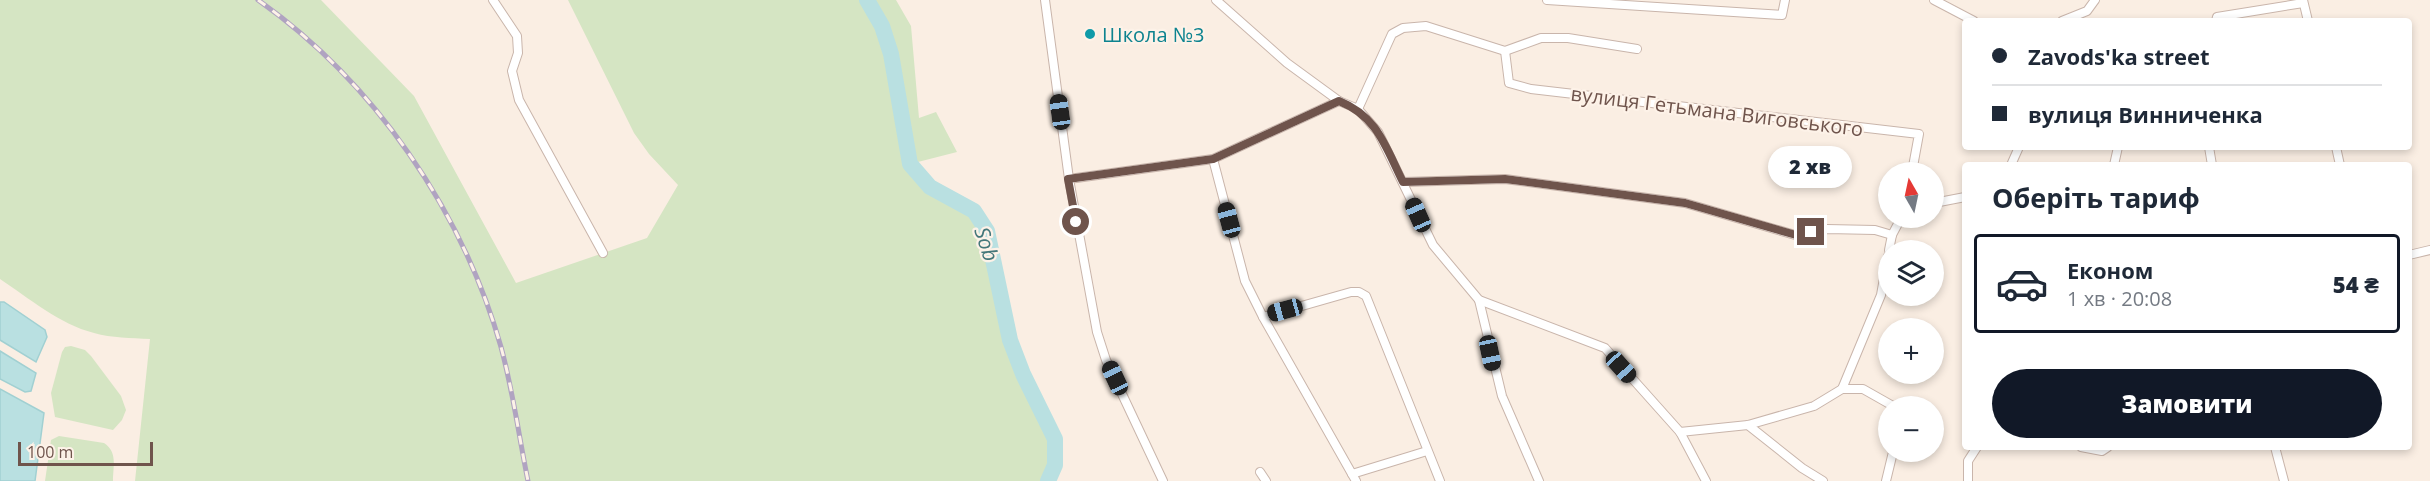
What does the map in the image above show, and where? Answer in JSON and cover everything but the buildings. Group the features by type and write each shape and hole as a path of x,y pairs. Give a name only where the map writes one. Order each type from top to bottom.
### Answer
{"street":[{"path":"493,0 517,36 518,53 512,71 519,100 603,253"},
{"path":"1045,0 1068,179 1093,317 1101,346 1163,481"},
{"path":"1216,0 1287,63 1339,101 1358,109 1378,132 1433,245 1479,300 1502,396 1539,481"},
{"path":"1547,0 1782,15 1785,0"},
{"path":"1934,0 1968,18"},
{"path":"2069,18 2087,10 2095,0"},
{"path":"2217,18 2303,2 2306,18"},
{"path":"1358,109 1392,34 1403,28 1426,26 1505,51 1541,38 1568,38 1637,49"},
{"name":"вулиця Гетьмана Виговського","path":"1505,51 1509,83 1531,88 1919,135 1914,162"},
{"path":"1068,179 1213,159 1339,101"},
{"path":"1213,159 1245,281 1354,477 1427,451"},
{"path":"1403,182 1505,179 1685,203 1796,235 1827,228 1875,230 1892,235"},
{"path":"1944,201 1962,198"},
{"path":"1891,240 1895,228"},
{"path":"2412,254 2430,250"},
{"path":"1263,316 1351,292 1359,292 1366,296 1440,481"},
{"path":"1479,300 1605,348 1680,432 1706,481"},
{"path":"1842,389 1878,302"},
{"path":"1680,432 1748,425 1814,406 1842,389 1863,389 1878,398"},
{"path":"1748,425 1823,481"},
{"path":"1968,481 1968,461 1975,450"},
{"path":"2276,450 2284,481"},
{"path":"1886,481 1891,462"},
{"path":"1260,472 1266,481"}],"green space":[{"path":"0,0 321,0 414,96 516,283 647,238 678,185 649,154 634,133 568,0 896,0 911,26 919,118 936,112 957,152 910,164 930,187 974,211 987,231 1010,340 1023,374 1055,439 1055,465 1048,481 135,481 150,339 108,336 81,329 45,310 0,279"},
{"path":"71,346 85,350 91,356 121,396 126,410 122,420 113,430 55,417 51,393 62,352 65,347"},
{"path":"59,436 104,443 113,455 113,481 45,481 51,440"}],"water":[{"path":"0,302 4,302 45,330 47,337 36,362 0,340"},
{"path":"0,351 36,373 31,391 25,392 0,379"},
{"path":"0,389 44,413 35,481 0,481"}],"waterway":[{"name":"Sob","path":"867,0 882,26 891,54 910,164 930,187 974,211 987,231 1010,340 1023,374 1055,439 1055,465 1048,481"}],"railway":[{"path":"258,0 300,33 376,110 438,199 463,247 484,296 501,347 528,481"}],"place":[{"name":"Школа №3","path":"1090,34"}],"route":[{"path":"1076,222 1068,179 1213,159 1339,101 1358,109 1368,118 1378,132 1403,182 1505,179 1685,203 1796,235 1811,232"}]}
